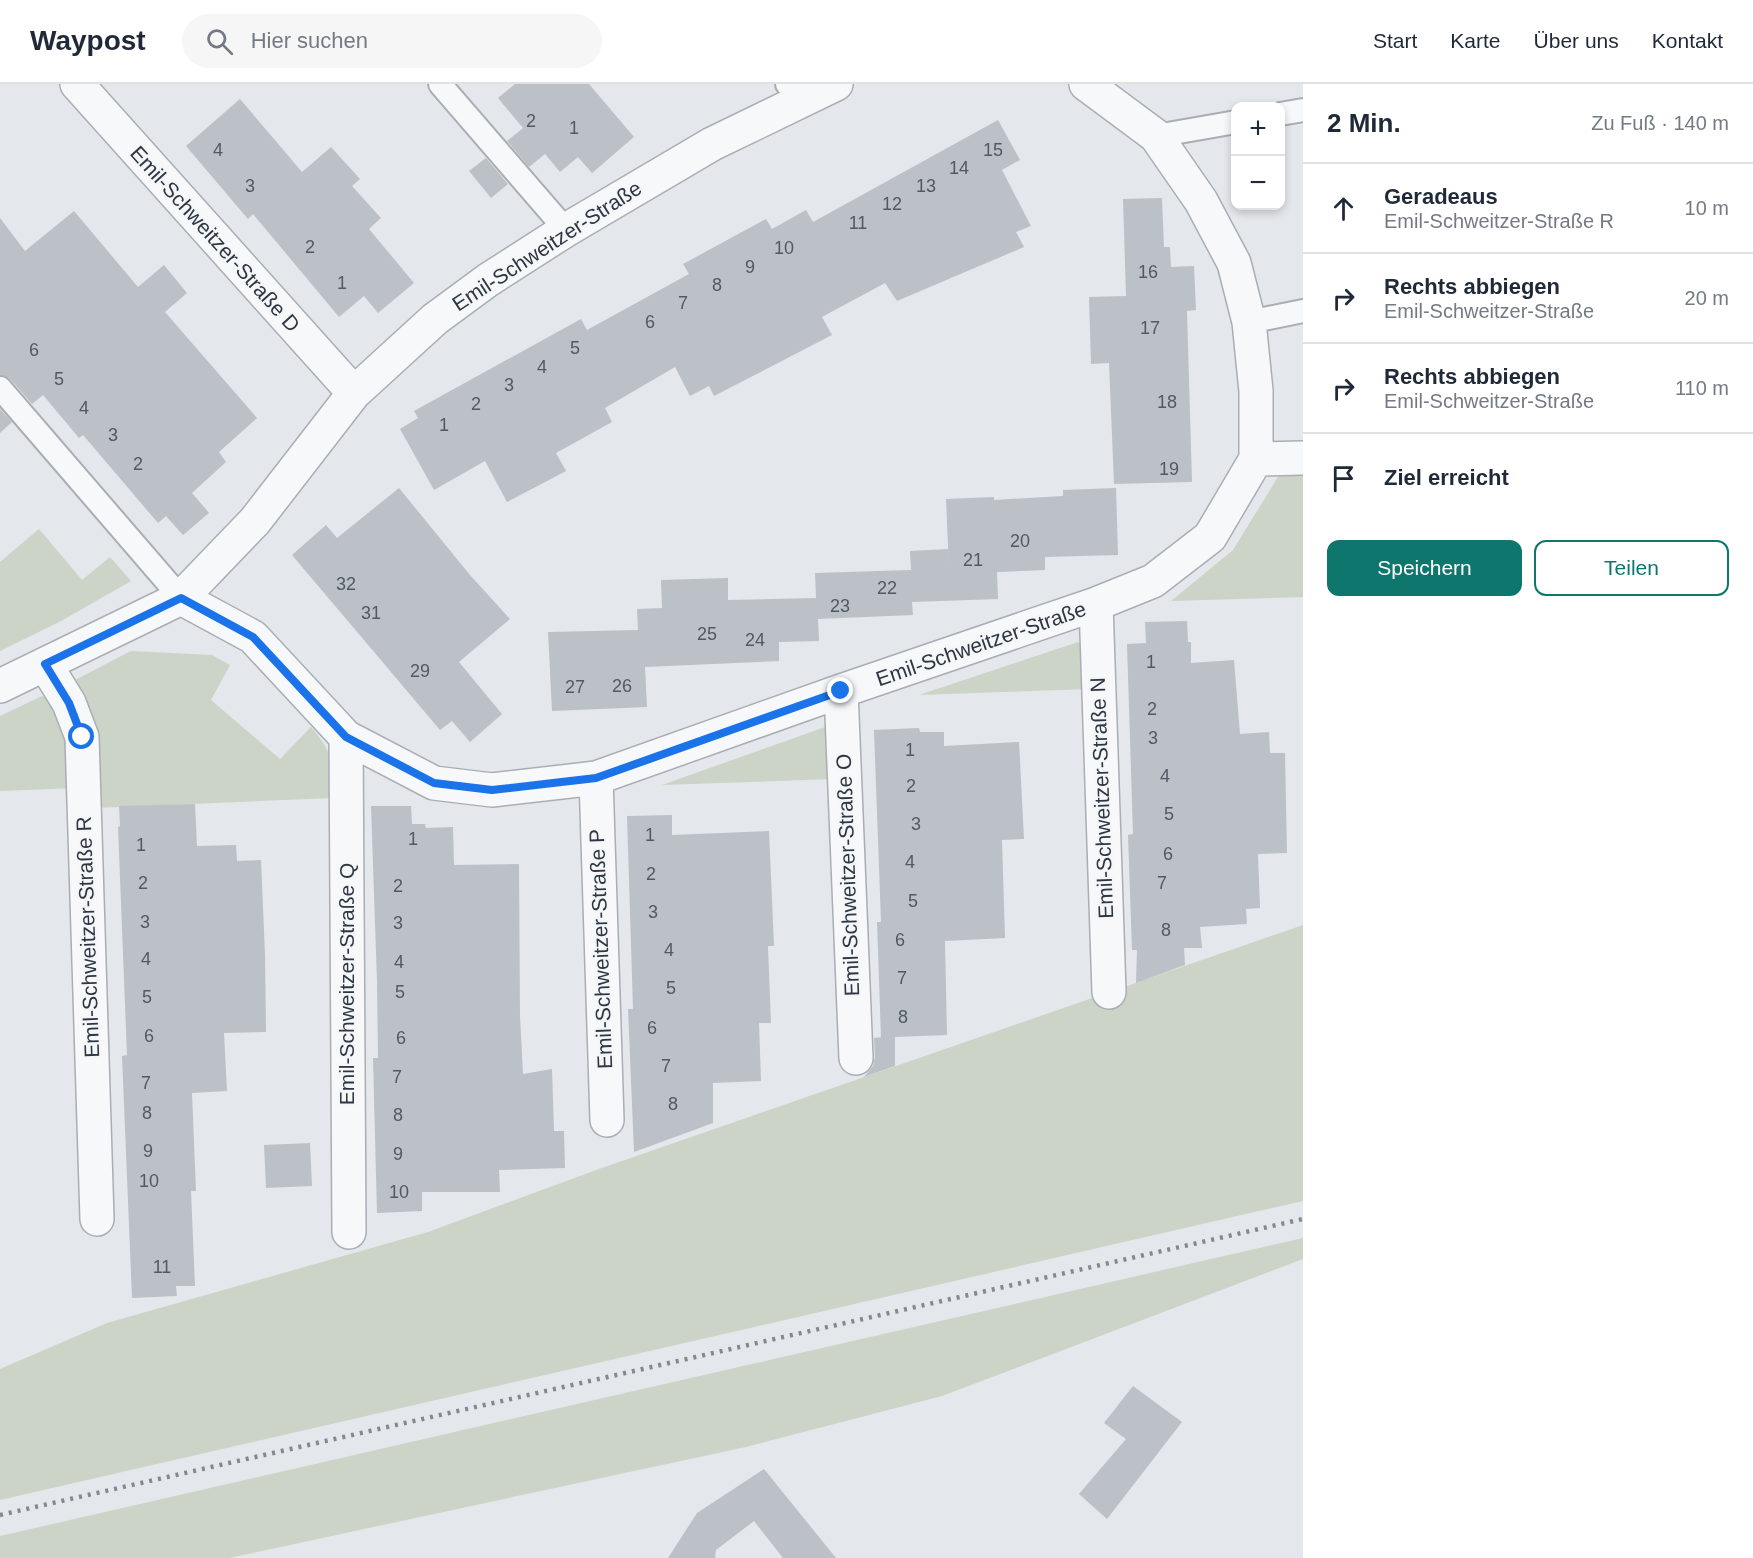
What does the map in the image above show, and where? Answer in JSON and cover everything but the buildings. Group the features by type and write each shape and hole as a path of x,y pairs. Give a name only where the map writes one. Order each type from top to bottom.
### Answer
{"street":[{"name":"Emil-Schweitzer-Straße D","path":"76,84 354,393"},
{"name":"Emil-Schweitzer-Straße","path":"0,686 181,598 255,521 354,393 435,319 488,280 794,92 836,84"},
{"path":"1086,84 1156,136 1201,201 1233,263 1249,321 1256,391 1256,459 1303,458"},
{"name":"Emil-Schweitzer-Straße","path":"181,598 253,637 346,737 434,783 492,790 596,778 1096,604 1154,581 1210,537 1256,459"},
{"name":"Emil-Schweitzer-Straße N","path":"1096,604 1108,992"},
{"name":"Emil-Schweitzer-Straße R","path":"45,664 69,703 82,737 97,1219"},
{"name":"Emil-Schweitzer-Straße O","path":"841,691 856,1058"},
{"name":"Emil-Schweitzer-Straße Q","path":"346,737 349,1232"},
{"name":"Emil-Schweitzer-Straße P","path":"596,778 607,1120"}],"lane":[{"path":"440,84 566,230"},
{"path":"1285,113 1303,110"},
{"path":"1156,136 1231,123"},
{"path":"1249,321 1303,311"},
{"path":"0,388 181,598"}],"green space":[{"path":"1303,471 1303,597 1171,601 1233,550 1281,472"},
{"path":"39,529 82,580 110,557 131,581 61,621 0,651 0,562"},
{"path":"1078,642 1087,648 1088,689 919,695"},
{"path":"131,651 212,655 230,665 211,700 280,759 311,727 328,752 332,776 332,798 93,808 73,681"},
{"path":"42,696 55,699 70,728 76,788 0,791 0,716"},
{"path":"825,727 834,735 836,779 662,785"},
{"path":"1303,925 1303,1201 0,1500 0,1369 107,1323 428,1232 599,1169"},
{"path":"1303,1238 1303,1259 942,1396 746,1447 229,1558 0,1558 0,1536"}],"railway":[{"path":"0,1515 1303,1219"}],"route":[{"path":"82,737 69,703 45,664 181,598 253,637 346,737 434,783 492,790 596,778 841,691"}]}
